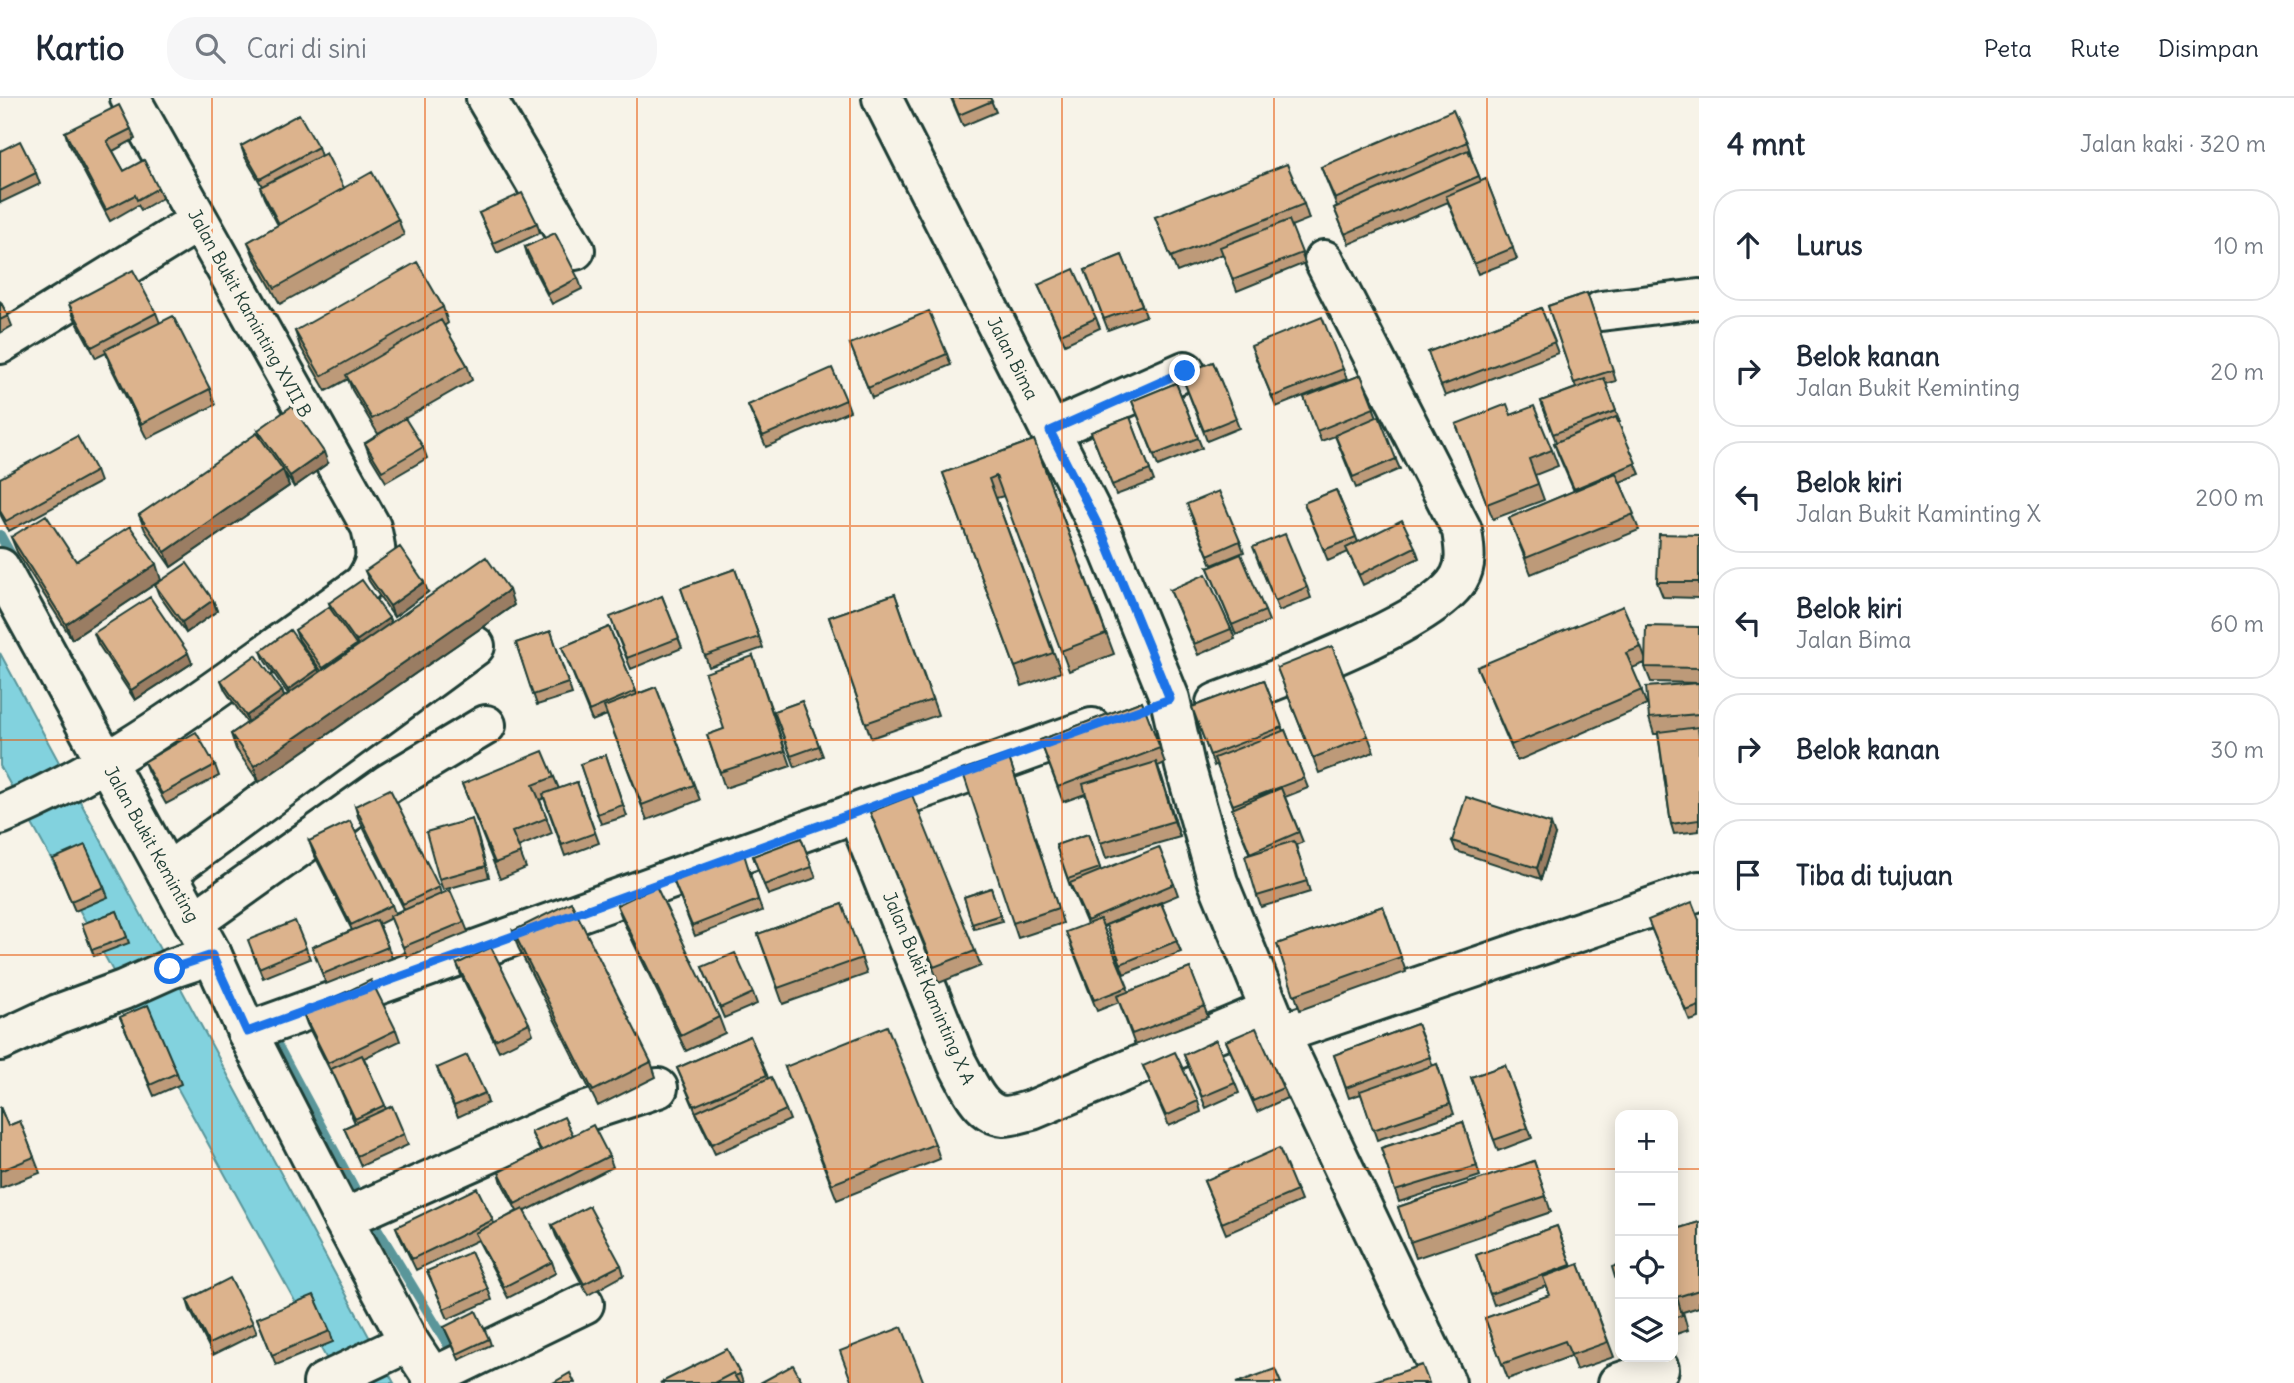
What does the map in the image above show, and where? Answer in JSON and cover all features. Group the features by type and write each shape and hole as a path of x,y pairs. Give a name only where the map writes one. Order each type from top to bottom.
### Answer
{"street":[{"name":"Jalan Bukit Kaminting XVII B","path":"107,762 170,723 363,584 375,567 377,552 371,527 130,98"},
{"path":"486,98 575,250"},
{"name":"Jalan Bima","path":"882,98 1103,535 1152,711 1185,766 1218,883 1275,1022 1446,1383"},
{"path":"0,344 199,220"},
{"path":"247,1032 1152,711 1261,686 1338,654 1419,614 1442,598 1460,577 1466,553 1462,530 1324,260"},
{"path":"1601,310 1699,299"},
{"path":"1050,431 1185,371"},
{"name":"Jalan Bukit Keminting","path":"0,568 195,921 247,1032 343,1219 395,1349 434,1380"},
{"path":"167,873 475,646"},
{"path":"195,921 389,783 486,725"},
{"path":"11,811 107,762"},
{"name":"Jalan Bukit Kaminting X A","path":"857,814 957,1063 978,1100 991,1113 1006,1116 1032,1110 1275,1022"},
{"path":"1275,1022 1699,891"},
{"path":"0,1041 58,1014 212,955"},
{"path":"343,1219 575,1115 658,1088"},
{"path":"434,1380 584,1304"},
{"path":"330,1380 395,1349"},
{"path":"1618,1383 1659,1369"}],"water":[{"path":"0,653 394,1383 340,1383 0,766"}],"building":[{"path":"952,98 990,98 992,101 959,115"},
{"path":"119,105 131,129 107,141 124,171 144,160 158,188 137,200 135,195 106,210 65,132"},
{"path":"1453,110 1467,142 1335,199 1321,167"},
{"path":"299,114 318,147 260,179 241,146"},
{"path":"20,141 36,173 0,191 0,151"},
{"path":"1468,150 1479,176 1345,234 1334,208"},
{"path":"326,153 344,188 279,224 260,187"},
{"path":"1287,164 1304,204 1171,257 1155,217"},
{"path":"372,172 398,219 275,288 248,242"},
{"path":"1486,179 1513,248 1474,264 1446,196"},
{"path":"522,193 537,223 493,243 479,213"},
{"path":"1289,220 1302,253 1233,280 1220,247"},
{"path":"555,233 578,278 548,294 525,247"},
{"path":"1122,255 1142,305 1104,319 1085,270"},
{"path":"417,262 443,307 321,376 295,331"},
{"path":"1074,269 1096,318 1061,334 1038,285"},
{"path":"133,270 156,313 92,347 69,304"},
{"path":"1587,293 1613,370 1574,383 1548,306"},
{"path":"0,301 8,316 0,320"},
{"path":"1541,308 1555,342 1441,386 1428,352"},
{"path":"929,311 947,354 868,388 850,344"},
{"path":"173,316 210,389 141,424 105,350"},
{"path":"1322,317 1343,369 1272,397 1251,346"},
{"path":"441,320 467,365 372,419 346,375"},
{"path":"1213,362 1236,418 1204,431 1181,374"},
{"path":"832,368 846,400 763,436 748,405"},
{"path":"1361,375 1374,408 1317,431 1304,397"},
{"path":"1604,378 1616,411 1553,434 1541,401"},
{"path":"1176,383 1198,438 1154,455 1132,401"},
{"path":"1507,404 1511,415 1534,406 1552,450 1529,459 1538,484 1487,504 1456,424"},
{"path":"292,406 324,452 290,476 258,430"},
{"path":"1379,416 1396,459 1353,477 1335,435"},
{"path":"1130,417 1150,470 1112,485 1091,432"},
{"path":"1616,417 1636,463 1574,489 1554,443"},
{"path":"405,418 423,447 382,471 365,443"},
{"path":"257,433 283,470 165,552 139,515"},
{"path":"77,436 96,471 6,521 0,511 0,478"},
{"path":"1034,440 1106,634 1061,651 996,476 989,479 1053,653 1015,667 943,473"},
{"path":"1616,473 1634,514 1526,558 1509,518"},
{"path":"1336,490 1356,537 1324,550 1304,503"},
{"path":"1219,491 1240,541 1208,555 1187,504"},
{"path":"46,515 76,561 130,526 156,564 66,624 11,537"},
{"path":"1402,520 1415,547 1359,575 1346,548"},
{"path":"1285,534 1307,587 1275,601 1253,547"},
{"path":"1659,534 1699,535 1699,582 1657,582"},
{"path":"400,547 424,582 390,606 365,571"},
{"path":"1241,554 1265,611 1232,625 1208,568"},
{"path":"486,557 509,590 254,766 231,734"},
{"path":"187,563 213,600 182,622 155,585"},
{"path":"735,569 759,637 705,656 681,588"},
{"path":"1206,574 1231,629 1194,644 1170,590"},
{"path":"362,580 389,618 356,641 329,603"},
{"path":"895,594 932,700 866,723 829,617"},
{"path":"662,596 679,638 627,658 610,617"},
{"path":"150,597 188,653 131,690 94,633"},
{"path":"1623,606 1641,647 1626,653 1642,690 1511,745 1477,667"},
{"path":"329,607 356,645 323,668 295,630"},
{"path":"1646,626 1699,627 1699,668 1645,667"},
{"path":"609,627 636,691 589,711 562,647"},
{"path":"290,630 318,669 288,690 261,651"},
{"path":"551,631 568,683 533,695 516,643"},
{"path":"1332,646 1368,736 1313,758 1277,668"},
{"path":"256,655 282,691 246,716 221,680"},
{"path":"753,656 785,751 720,772 707,735 724,729 705,673"},
{"path":"1264,680 1282,727 1210,755 1192,707"},
{"path":"1699,683 1699,714 1649,718 1646,687"},
{"path":"656,687 694,785 642,805 604,707"},
{"path":"802,701 819,746 791,756 774,711"},
{"path":"1142,701 1160,748 1058,787 1040,740"},
{"path":"1698,727 1699,820 1671,824 1658,732"},
{"path":"1285,730 1304,778 1233,805 1214,758"},
{"path":"196,732 215,765 162,794 144,762"},
{"path":"543,751 554,777 533,785 547,818 512,832 521,853 495,863 462,784"},
{"path":"606,755 623,805 597,814 580,764"},
{"path":"1008,755 1058,908 1013,923 962,770"},
{"path":"1156,762 1174,821 1100,843 1083,784"},
{"path":"577,782 595,833 562,845 543,794"},
{"path":"1281,788 1299,832 1250,853 1232,809"},
{"path":"390,789 439,887 403,904 355,806"},
{"path":"912,795 975,951 934,967 870,812"},
{"path":"1466,797 1551,824 1537,868 1452,841"},
{"path":"472,819 486,866 439,879 426,832"},
{"path":"350,821 392,905 351,925 309,841"},
{"path":"1088,834 1100,868 1068,879 1056,845"},
{"path":"801,838 812,867 764,885 753,856"},
{"path":"1294,841 1307,881 1257,896 1245,856"},
{"path":"85,845 104,887 71,901 53,859"},
{"path":"1159,847 1174,884 1087,921 1070,883"},
{"path":"744,854 758,900 692,926 672,877"},
{"path":"656,886 719,1017 681,1036 617,905"},
{"path":"991,888 1000,915 972,924 964,897"},
{"path":"450,890 464,922 403,947 390,916"},
{"path":"571,902 651,1062 593,1091 513,931"},
{"path":"1692,902 1699,920 1699,1006 1686,1011 1648,920"},
{"path":"1161,903 1177,941 1121,964 1106,925"},
{"path":"842,904 862,958 778,988 758,934"},
{"path":"1383,906 1401,957 1294,995 1277,944"},
{"path":"117,911 127,937 92,950 82,924"},
{"path":"1100,919 1128,987 1094,1000 1066,932"},
{"path":"377,920 388,947 323,974 312,947"},
{"path":"295,921 306,948 259,968 248,940"},
{"path":"491,947 529,1023 495,1040 457,964"},
{"path":"735,953 753,993 720,1008 702,967"},
{"path":"1190,968 1205,1006 1132,1034 1117,996"},
{"path":"371,980 396,1030 328,1063 303,1013"},
{"path":"148,1005 177,1073 150,1085 120,1017"},
{"path":"1417,1024 1430,1057 1346,1088 1334,1055"},
{"path":"887,1026 935,1144 832,1184 785,1067"},
{"path":"1256,1028 1283,1088 1253,1101 1226,1041"},
{"path":"750,1036 767,1075 694,1106 677,1068"},
{"path":"1216,1040 1235,1083 1202,1097 1184,1055"},
{"path":"1175,1052 1198,1101 1166,1116 1143,1066"},
{"path":"362,1055 385,1105 355,1119 331,1069"},
{"path":"467,1055 485,1093 454,1106 437,1068"},
{"path":"1437,1064 1450,1104 1373,1130 1360,1091"},
{"path":"1505,1065 1528,1128 1494,1140 1471,1077"},
{"path":"771,1077 786,1110 712,1144 696,1112"},
{"path":"392,1106 404,1134 357,1156 344,1128"},
{"path":"0,1107 8,1126 20,1121 34,1157 0,1171"},
{"path":"564,1117 573,1135 541,1151 531,1132"},
{"path":"1463,1122 1477,1166 1395,1191 1381,1148"},
{"path":"593,1125 609,1156 515,1204 499,1172"},
{"path":"1279,1148 1297,1191 1222,1223 1204,1181"},
{"path":"1534,1161 1546,1196 1410,1242 1398,1207"},
{"path":"477,1188 493,1220 412,1259 396,1227"},
{"path":"589,1206 621,1265 584,1284 552,1225"},
{"path":"523,1209 552,1262 504,1287 475,1233"},
{"path":"1699,1222 1699,1290 1678,1297 1678,1236 1678,1228"},
{"path":"1557,1226 1571,1265 1490,1294 1476,1255"},
{"path":"471,1252 488,1289 444,1309 427,1271"},
{"path":"1579,1264 1608,1342 1571,1355 1565,1341 1502,1364 1485,1318 1550,1295 1543,1277"},
{"path":"230,1278 253,1323 209,1344 187,1300"},
{"path":"314,1295 330,1331 272,1355 257,1318"},
{"path":"1678,1301 1682,1315 1678,1316"},
{"path":"476,1311 489,1339 457,1354 444,1327"},
{"path":"902,1327 924,1383 852,1383 840,1351"},
{"path":"727,1349 740,1374 735,1376 733,1373 714,1383 660,1383"},
{"path":"793,1365 803,1383 760,1383"},
{"path":"1422,1365 1429,1383 1368,1383"},
{"path":"1275,1369 1281,1383 1236,1383"},
{"path":"570,1373 575,1383 553,1383"},
{"path":"733,1373 739,1383 714,1383"}],"waterway":[{"path":"0,535 15,562"},
{"path":"271,1033 362,1202"},
{"path":"369,1215 456,1358"}],"route":[{"path":"170,969 212,955 247,1032 1170,699 1103,535 1050,431 1185,371"}]}
